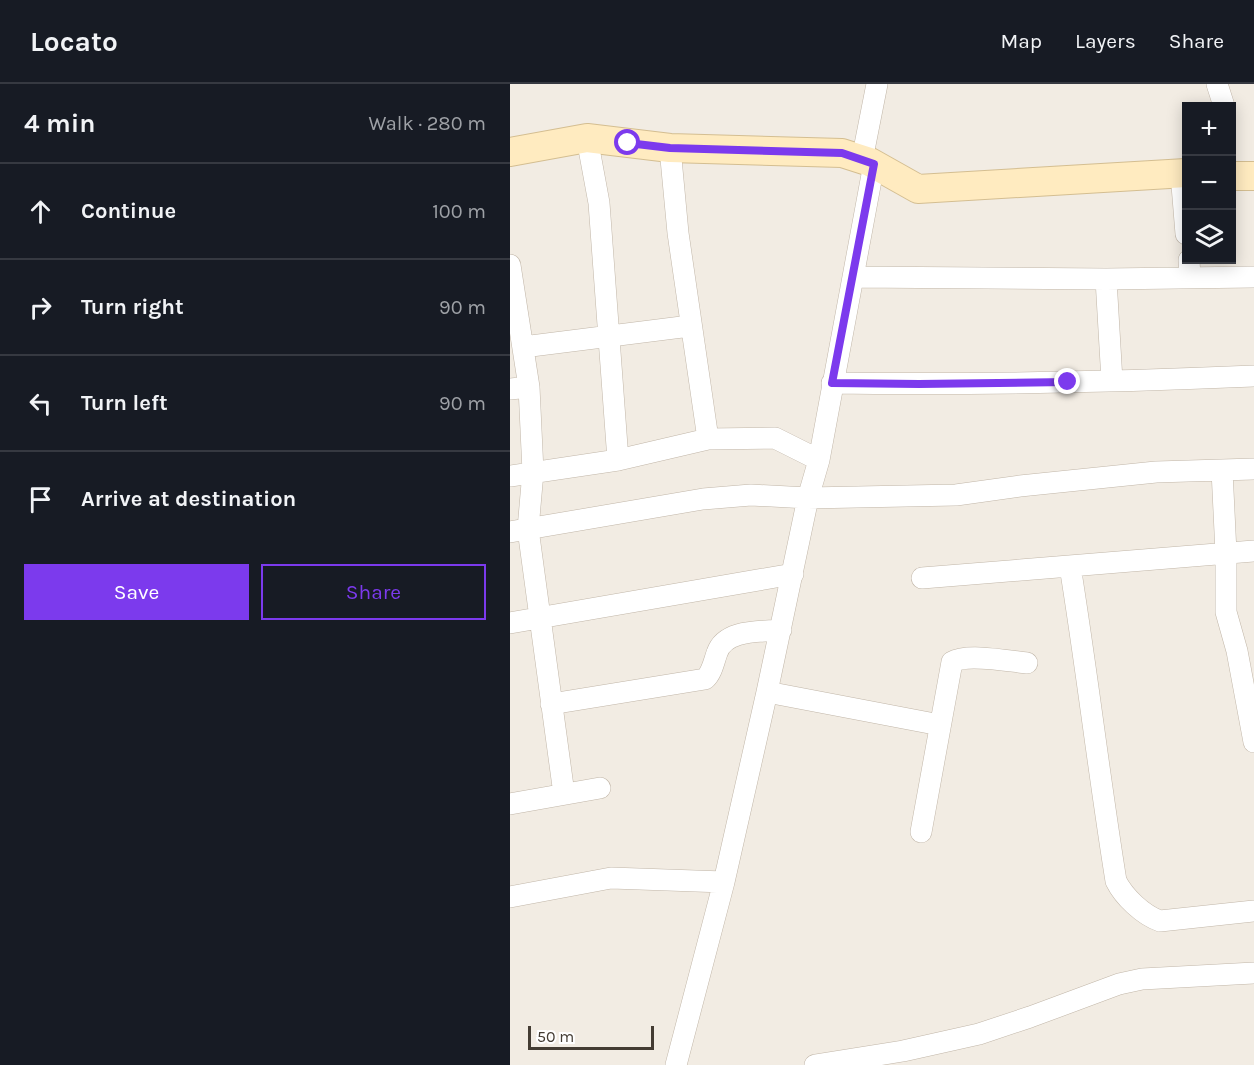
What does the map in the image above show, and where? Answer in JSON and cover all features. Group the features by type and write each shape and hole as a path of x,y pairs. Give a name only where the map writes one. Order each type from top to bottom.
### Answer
{"street":[{"path":"676,1065 724,882 781,630 808,498 819,460 853,277 877,84"},
{"path":"1217,84 1223,102"},
{"path":"510,152 587,138 670,148 842,153 868,162 918,189 1182,173"},
{"path":"587,138 599,203 618,460"},
{"path":"670,148 690,326 708,439"},
{"path":"1236,176 1254,176"},
{"path":"510,265 523,347 520,388 533,472 519,531 548,662 551,704 564,794"},
{"path":"853,277 1106,279 1190,268 1254,277"},
{"path":"1106,279 1112,381"},
{"path":"523,347 690,326"},
{"path":"832,383 1112,381 1254,376"},
{"path":"510,476 618,460 708,439 775,438 819,460"},
{"path":"519,531 703,499 752,495 808,498 956,495 1156,472 1254,469"},
{"path":"1221,470 1226,553 1226,612 1237,651 1253,736"},
{"path":"922,578 1254,551"},
{"path":"1070,566 1087,668 1106,821 1119,887 1151,918 1160,921 1254,911"},
{"path":"510,623 793,574"},
{"path":"551,704 705,679 709,675 719,646 724,641 745,633 781,630"},
{"path":"921,832 950,666 954,661 969,658 1027,663"},
{"path":"767,692 940,725"},
{"path":"510,804 600,788"},
{"path":"510,897 611,878 724,882"},
{"path":"815,1065 903,1051 979,1034 1119,984 1142,979 1254,973"}],"route":[{"path":"628,143 670,148 842,153 874,164 832,383 1068,382"}]}
